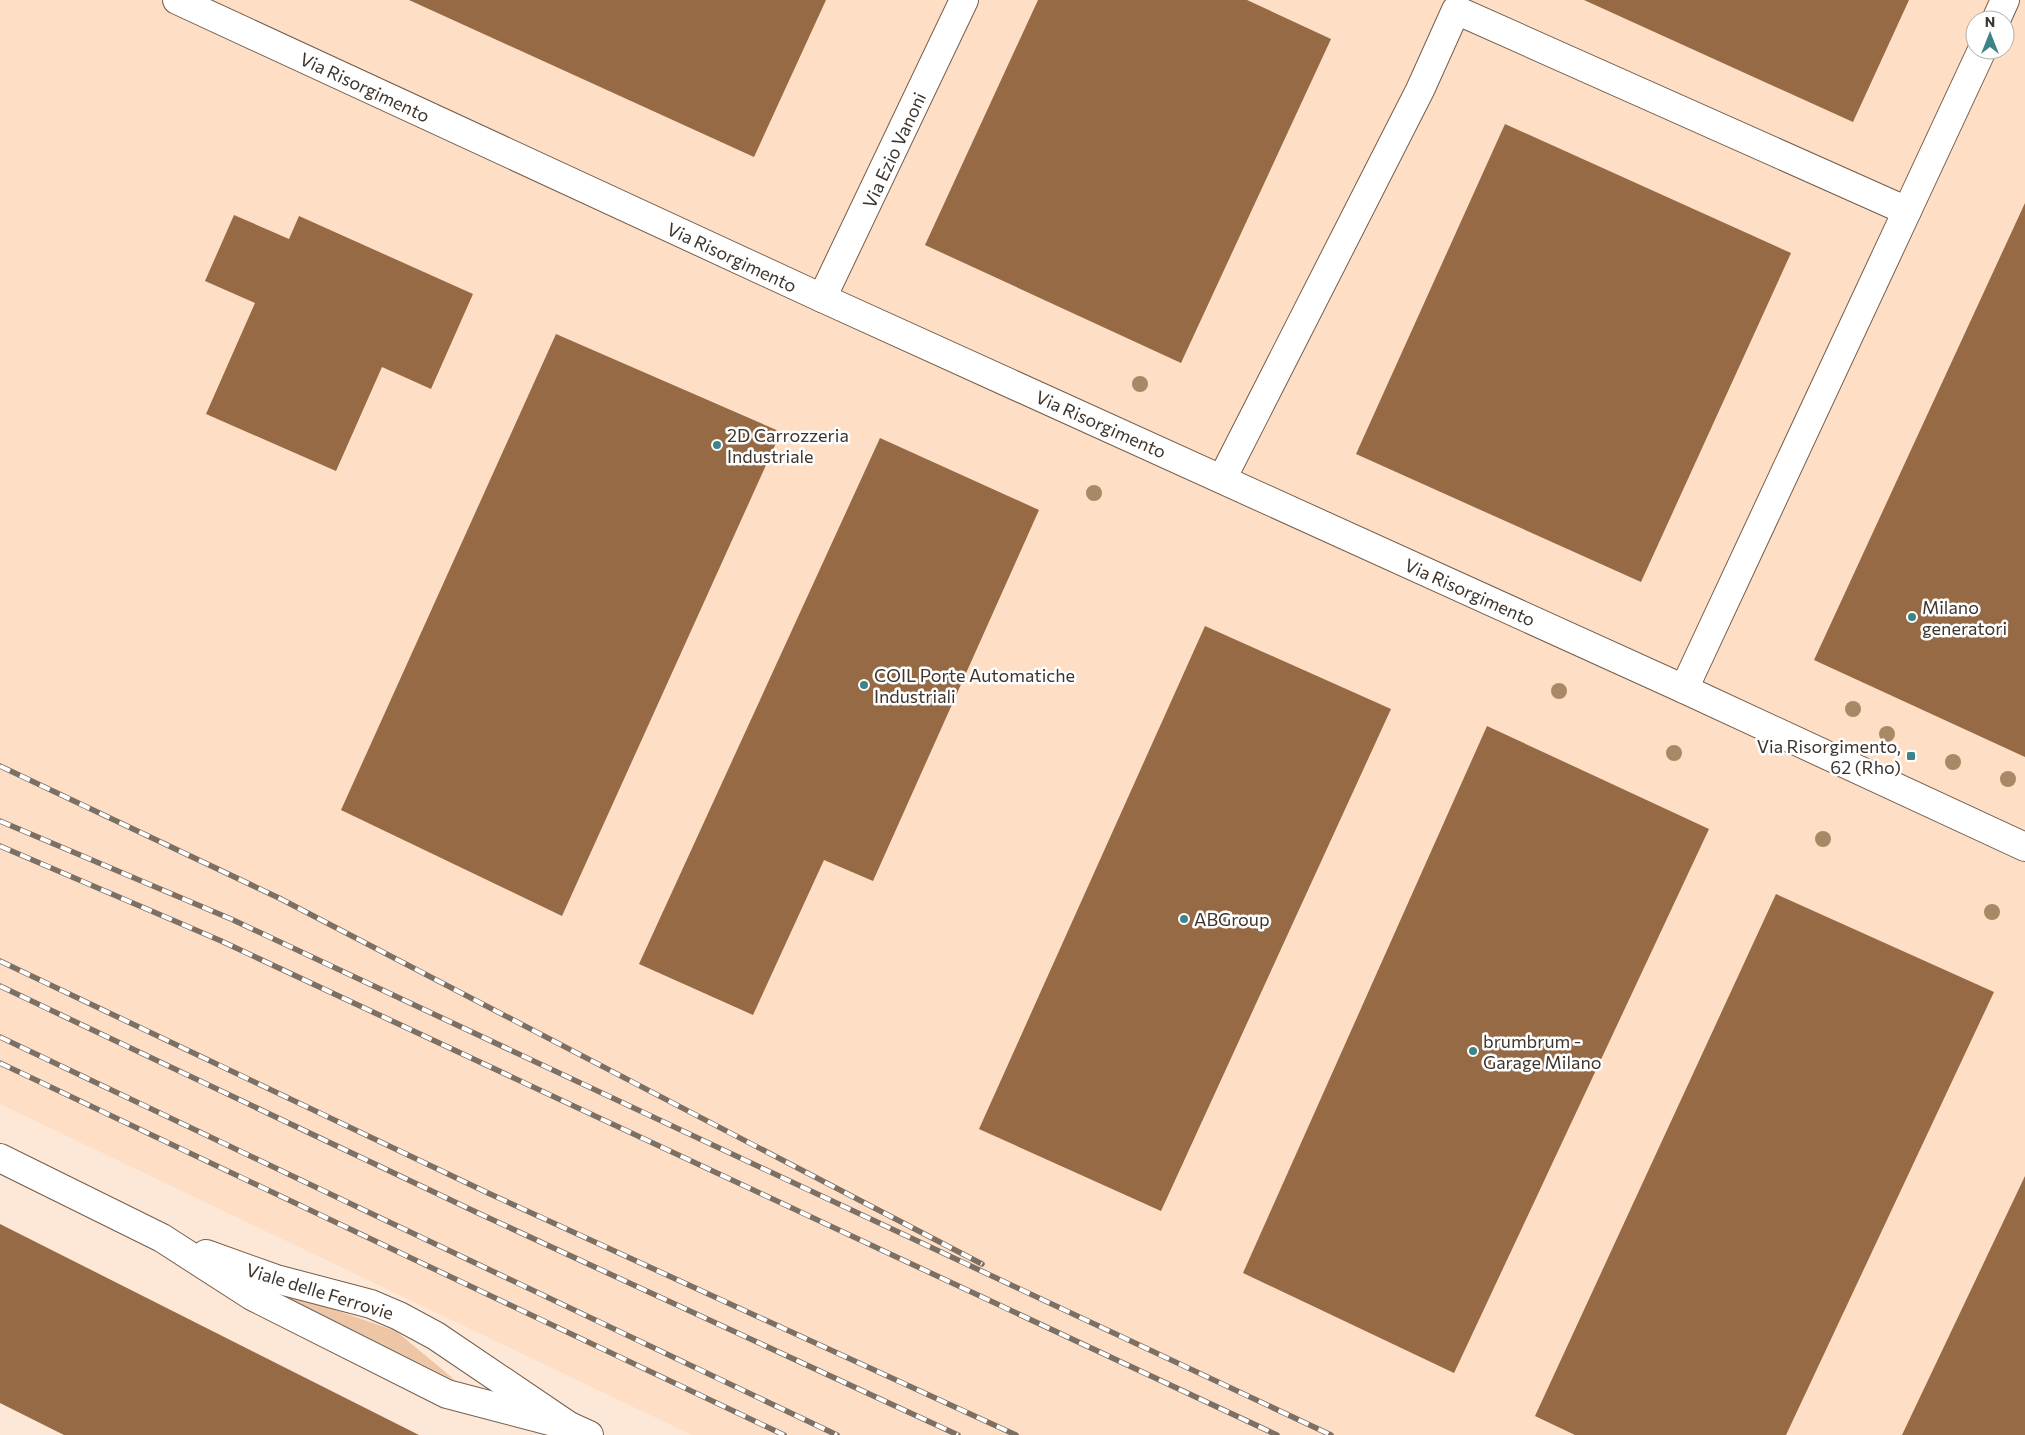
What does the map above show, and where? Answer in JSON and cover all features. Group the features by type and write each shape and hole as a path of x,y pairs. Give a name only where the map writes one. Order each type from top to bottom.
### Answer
{"street":[{"name":"Via Risorgimento","path":"178,0 822,298 1684,689 2025,847"},
{"name":"Via Ezio Vanoni","path":"822,298 964,0"},
{"path":"1222,479 1420,90 1446,5 1907,211"},
{"path":"1684,689 1977,60"},
{"name":"Viale delle Ferrovie","path":"0,1158 162,1238 276,1279 371,1304 399,1316 436,1336 579,1430"},
{"name":"Viale delle Ferrovie","path":"162,1238 252,1296 447,1394 579,1430"}],"shaded area":[{"path":"0,0 2025,0 2025,1435 692,1435 0,1104"},
{"path":"263,1285 396,1331 456,1381"}],"building":[{"path":"409,0 826,0 754,157"},
{"path":"1038,0 1247,0 1331,39 1181,363 925,245"},
{"path":"1584,0 1909,0 1853,122"},
{"path":"1505,124 1791,253 1641,582 1356,454"},
{"path":"2025,203 2025,757 1814,660"},
{"path":"234,215 289,239 299,216 473,294 431,389 382,367 336,471 206,414 255,303 205,281"},
{"path":"556,334 781,432 562,916 341,810"},
{"name":"COIL Porte Automatiche Industriali","path":"880,438 1039,510 873,881 824,860 753,1015 639,964"},
{"name":"ABGroup","path":"1205,626 1391,709 1161,1211 979,1129"},
{"name":"brumbrum - Garage Milano","path":"1487,726 1709,829 1454,1373 1243,1273"},
{"path":"1776,894 1994,992 1786,1435 1575,1435 1535,1416"},
{"path":"2025,1176 2025,1435 1902,1435"},
{"path":"0,1224 419,1435 64,1435 0,1403"}],"railway":[{"path":"0,766 279,898 982,1264"},
{"path":"0,821 231,919 1331,1435"},
{"path":"0,846 219,940 1277,1435"},
{"path":"0,961 488,1193 1016,1435"},
{"path":"0,986 478,1213 958,1435"},
{"path":"0,1037 837,1435"},
{"path":"0,1063 784,1435"}],"place":[{"name":"2D Carrozzeria Industriale","path":"717,445"},
{"name":"Milano generatori","path":"1912,617"},
{"name":"COIL Porte Automatiche Industriali","path":"864,685"},
{"name":"Via Risorgimento, 62 (Rho)","path":"1911,756"},
{"name":"ABGroup","path":"1184,919"},
{"name":"brumbrum - Garage Milano","path":"1473,1051"}]}
